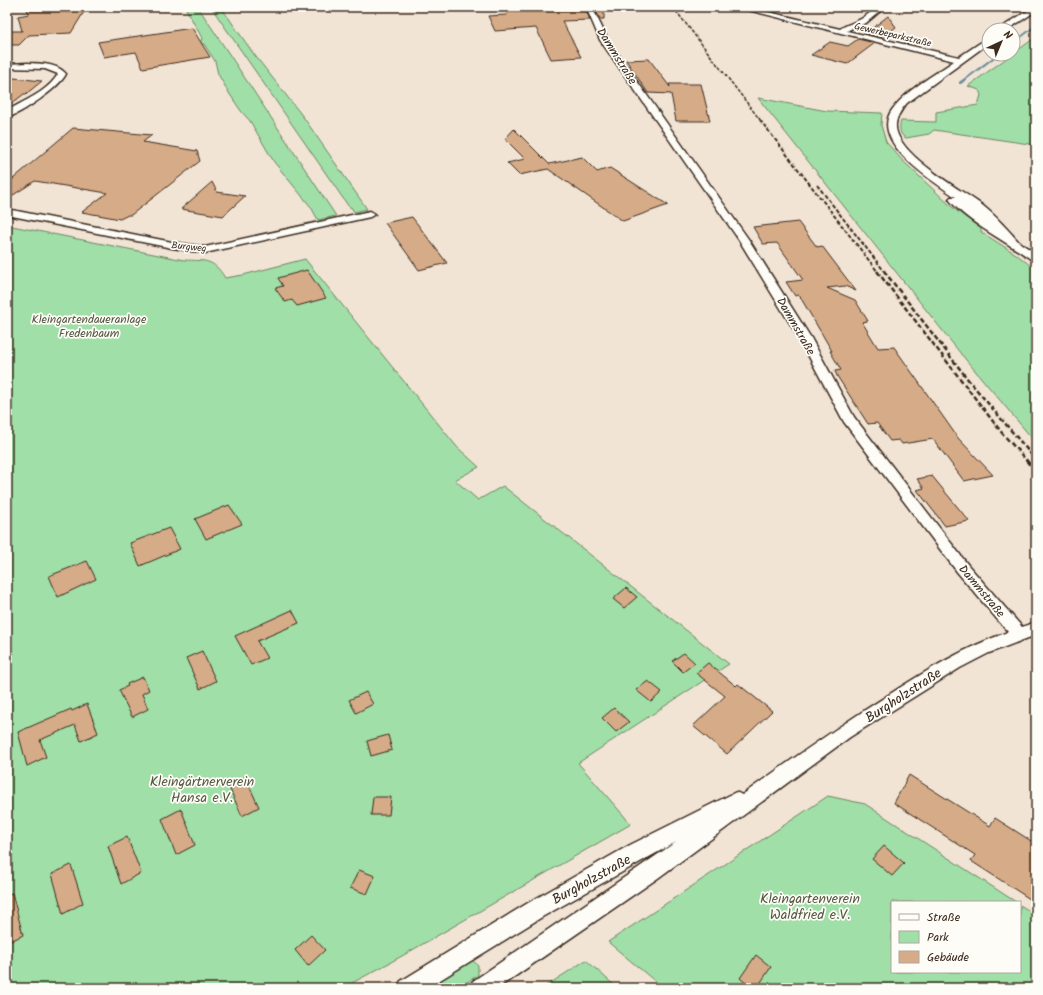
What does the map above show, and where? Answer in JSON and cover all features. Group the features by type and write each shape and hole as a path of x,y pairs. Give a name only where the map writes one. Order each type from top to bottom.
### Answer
{"street":[{"name":"Dammstraße","path":"589,7 604,40 744,240 805,338 849,419 963,569 1019,634"},
{"name":"Gewerbeparkstraße","path":"739,7 960,60"},
{"path":"840,32 851,21 862,21 882,7"},
{"path":"1014,22 1036,8"},
{"path":"981,45 902,103 892,118 890,126 893,136 899,145 913,160 936,179 945,191 960,206 986,225 1013,240 1036,258"},
{"path":"7,66 48,67 58,70 62,74 53,86 7,115"},
{"name":"Burgweg","path":"7,212 187,248 205,250 370,214"},
{"name":"Burgholzstraße","path":"480,988 651,871 844,732 954,662 1036,628"},
{"name":"Burgholzstraße","path":"408,988 535,910 637,852 779,779"},
{"path":"637,852 651,871"}],"green space":[{"path":"185,7 198,7 336,216 318,220 311,207 274,162 250,121 229,93 218,74 215,61 204,44 200,44 202,38"},
{"path":"211,7 221,7 253,53 304,118 367,209 354,212 351,207 349,207"},
{"path":"1036,37 1036,145 934,130 929,134 906,138 902,135 900,128 901,121 936,122 936,112 978,105 981,95 979,90 968,86 1001,62 1021,62 1021,48"},
{"path":"758,98 827,111 882,113 881,125 886,142 903,161 952,207 981,229 981,232 1016,254 1036,270 1036,443 961,354"},
{"path":"7,225 184,260 208,262 216,267 225,278 243,275 305,259 457,447 479,467 455,480 478,500 503,486 729,664 578,763 631,824 402,956 343,988 7,988"},
{"name":"Kleingartenverein Waldfried e.V.","path":"828,796 865,804 1014,901 891,901 891,973 1021,973 1021,906 1036,915 1036,988 663,988 608,942"},
{"path":"467,959 472,960 478,965 478,975 458,988 420,988"},
{"path":"586,960 617,988 543,988"}],"building":[{"path":"26,7 87,7 71,33 29,35 19,45 7,45 7,31 22,31 18,16 29,14"},
{"path":"505,7 585,7 590,20 562,21 581,57 551,59 536,28 495,31 488,16 507,15"},
{"path":"594,7 604,7 604,19 600,19"},
{"path":"888,16 896,27 882,38 865,34"},
{"path":"192,28 210,57 143,68 136,52 104,57 98,42"},
{"path":"858,39 875,43 847,64 811,55 830,42 848,46"},
{"path":"649,59 670,87 669,84 701,84 710,121 676,121 671,94 648,93 626,60"},
{"path":"14,78 42,81 7,107 7,83"},
{"path":"73,128 152,135 143,142 197,151 200,161 131,215 120,219 82,212 107,193 35,181 7,199 7,184"},
{"path":"514,129 549,164 582,157 597,172 610,168 668,205 623,221 548,169 519,175 507,163 525,159 505,139"},
{"path":"212,182 217,192 245,196 223,216 181,209"},
{"path":"412,217 447,263 419,270 385,223"},
{"path":"798,222 817,247 822,246 856,291 845,286 827,288 855,300 868,321 862,322 878,348 894,347 958,438 993,475 964,481 933,439 902,444 899,440 890,441 877,423 868,424 837,376 835,371 841,370 830,351 832,351 799,295 795,296 786,282 803,280 777,243 763,244 753,227"},
{"path":"307,270 326,298 297,306 292,300 285,302 275,288 283,286 278,278"},
{"path":"932,476 969,521 945,526 917,490 924,488 917,479"},
{"path":"229,505 242,524 206,539 195,519"},
{"path":"169,528 180,549 140,566 130,543"},
{"path":"87,561 96,579 58,597 49,576"},
{"path":"626,588 637,597 624,608 613,599"},
{"path":"292,610 299,623 257,641 267,658 251,665 235,636"},
{"path":"202,651 216,681 200,689 186,658"},
{"path":"684,653 695,663 683,672 672,661"},
{"path":"708,663 736,686 738,684 772,711 727,754 693,726 725,696 696,673"},
{"path":"143,677 149,690 142,694 148,709 132,717 119,690 128,686 127,684"},
{"path":"648,681 662,692 651,702 636,690"},
{"path":"366,692 373,704 356,713 349,700"},
{"path":"87,704 98,733 81,741 75,725 40,740 46,757 27,766 18,732 71,709 72,711"},
{"path":"614,708 629,722 616,732 602,718"},
{"path":"388,735 392,750 371,756 367,741"},
{"path":"909,775 990,826 995,818 1036,844 1036,903 971,861 975,855 894,803"},
{"path":"245,777 259,807 242,816 228,785"},
{"path":"373,797 391,797 389,815 371,815"},
{"path":"181,809 195,845 176,855 162,819"},
{"path":"127,837 141,873 121,884 108,846"},
{"path":"884,846 904,863 892,876 872,859"},
{"path":"71,865 83,903 63,914 52,874"},
{"path":"359,870 375,876 367,894 350,888"},
{"path":"12,893 23,935 7,943 7,894"},
{"path":"311,935 325,950 308,966 295,950"},
{"path":"756,955 771,967 757,988 751,988 740,978"}],"waterway":[{"path":"1021,37 1036,26"},
{"path":"960,83 988,62"}],"railway":[{"path":"673,7 761,121"},
{"path":"760,120 878,272"},
{"path":"817,185 885,272"},
{"path":"877,271 1002,433 1027,461"},
{"path":"884,271 970,382 1036,460"},
{"path":"1026,460 1036,472"}],"park label":[{"name":"Kleingartendaueranlage Fredenbaum","path":"89,326"},
{"name":"Kleingärtnerverein Hansa e.V.","path":"202,790"}]}
